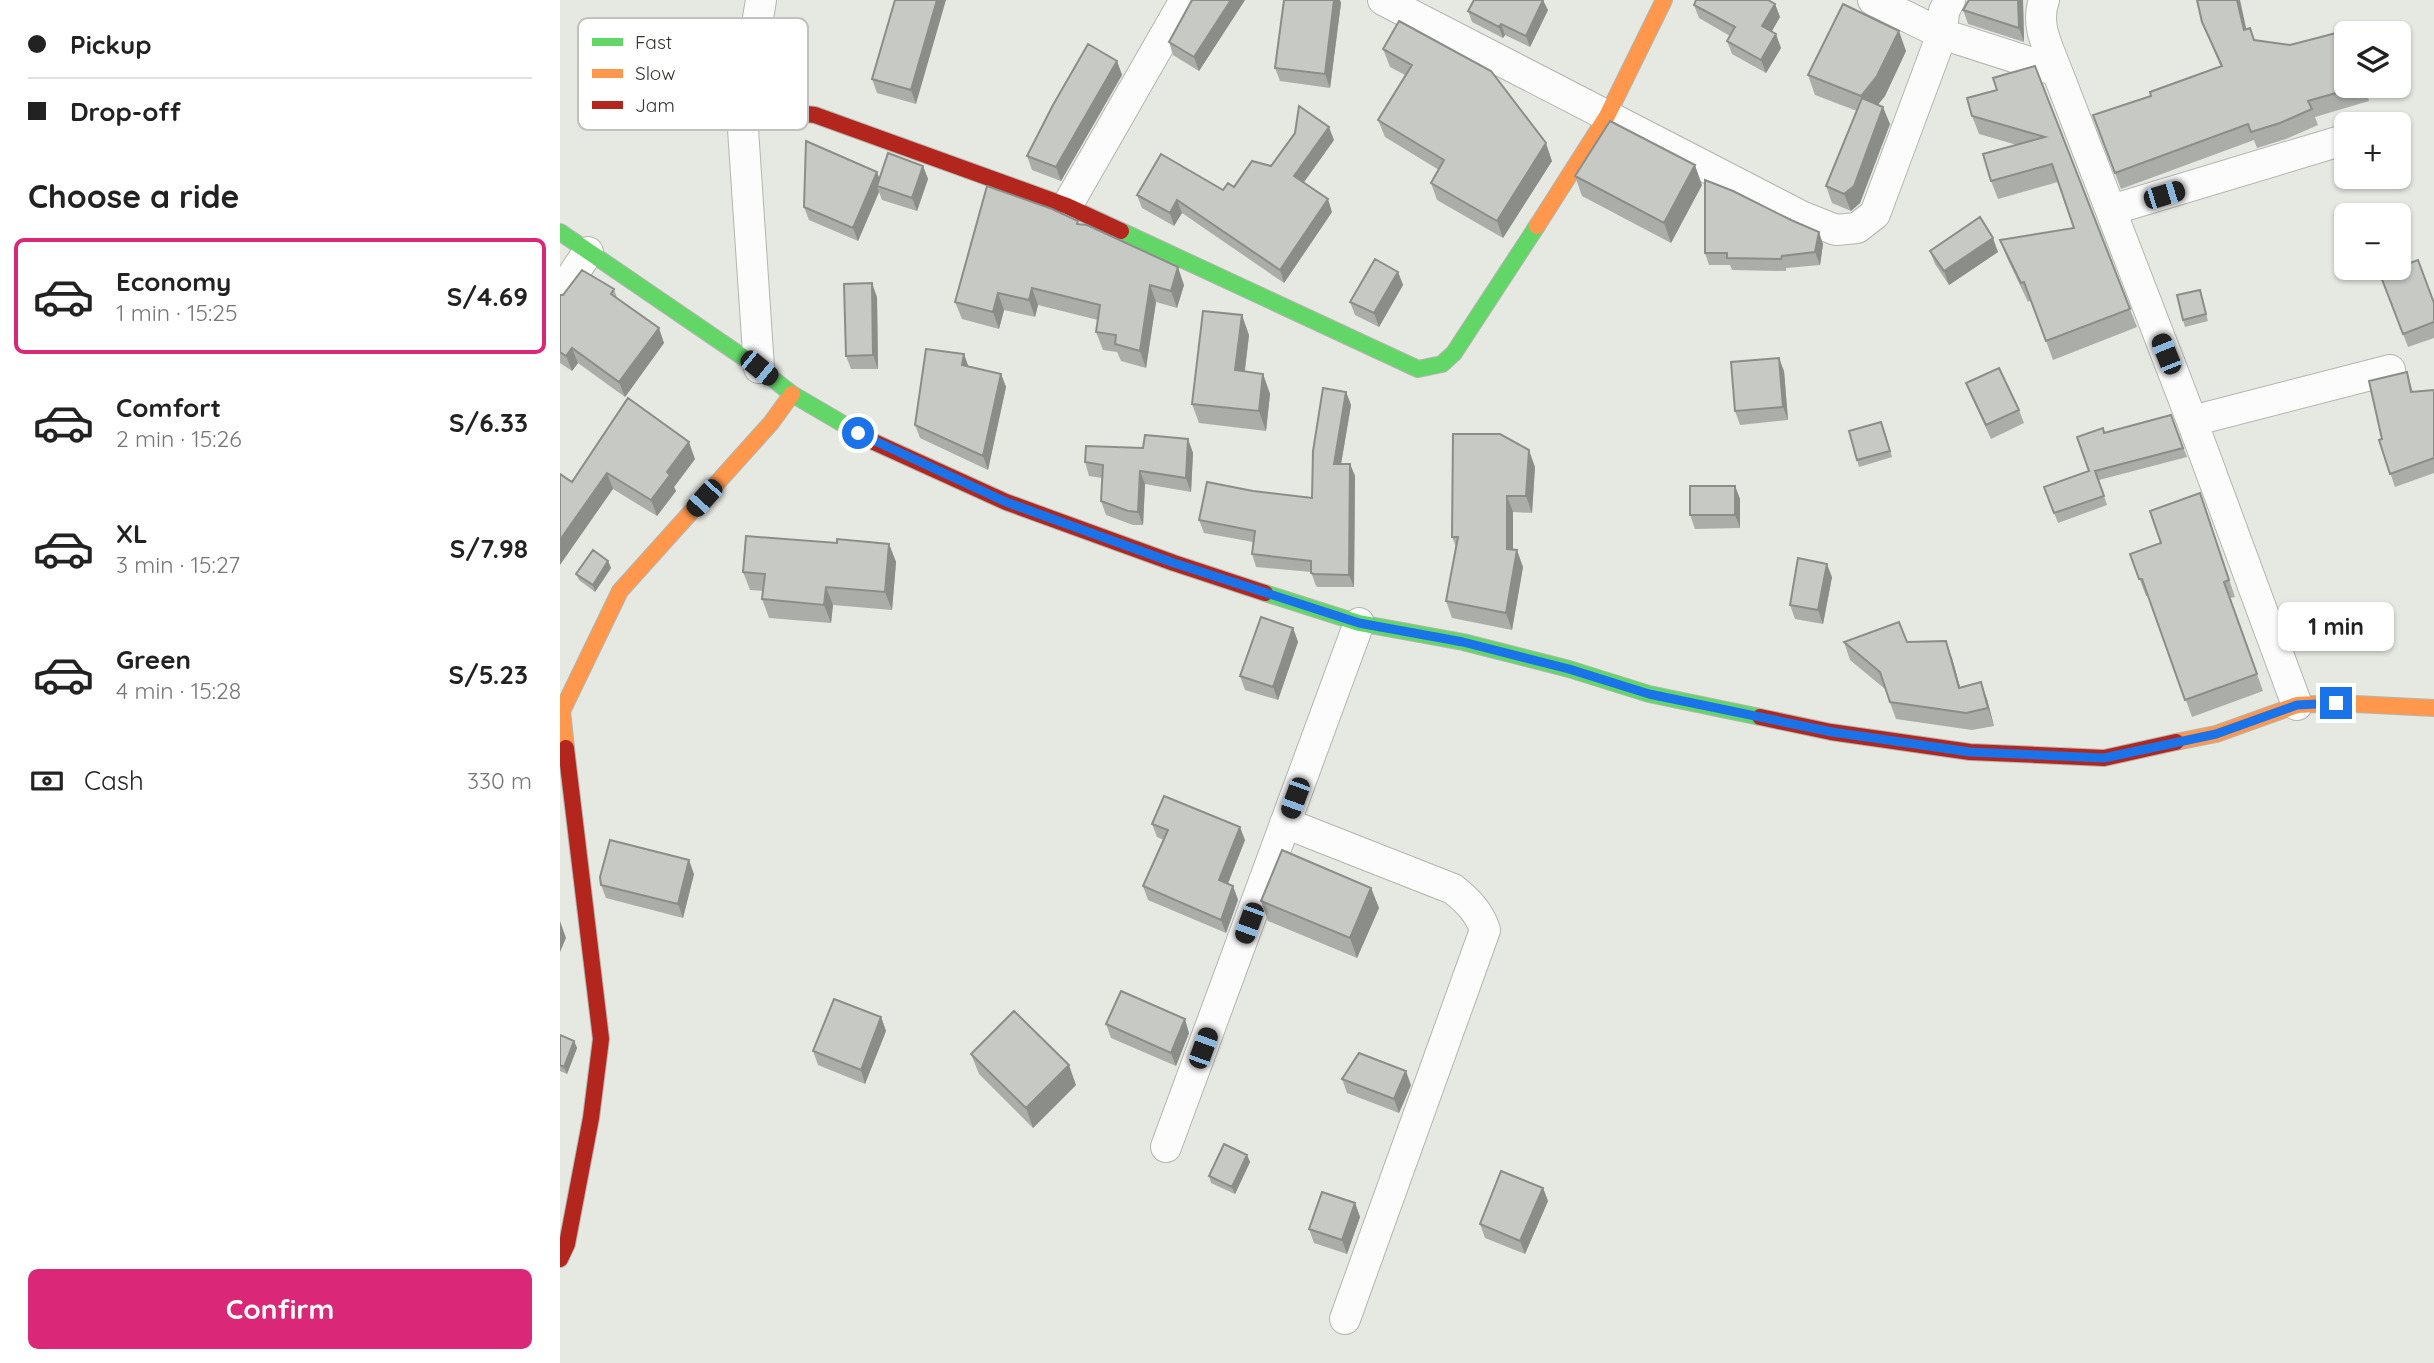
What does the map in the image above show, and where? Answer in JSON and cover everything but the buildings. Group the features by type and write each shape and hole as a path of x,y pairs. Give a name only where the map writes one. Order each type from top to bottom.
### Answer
{"street":[{"path":"758,18 761,0"},
{"path":"1068,206 1185,0"},
{"path":"1383,0 1803,216 1836,230 1857,228 1875,214 1942,34 1944,12 1950,0"},
{"path":"808,115 1068,206 1419,369 1438,366 1449,361 1454,354 1607,116 1664,0"},
{"path":"1872,0 1942,34 2057,71"},
{"path":"2044,0 2040,24 2297,705"},
{"path":"743,130 759,368"},
{"path":"2111,210 2334,143"},
{"path":"560,232 759,368 792,394 858,433 1006,502 1174,563 1359,623 1463,642 1569,669 1662,697 1832,732 1970,752 2104,758 2216,734 2297,705 2336,703 2434,708"},
{"path":"560,294 588,252"},
{"path":"2192,421 2390,370"},
{"path":"560,1259 567,1244 569,1181 591,1118 601,1039 561,714 620,591 771,423 792,394"},
{"path":"1166,1147 1359,623"},
{"path":"1285,823 1453,889 1467,900 1480,916 1485,930 1345,1320"}],"traffic: fast":[{"path":"1121,231 1418,369 1442,364 1454,353 1537,226"},
{"path":"560,232 759,368 792,394 874,442"},
{"path":"1265,593 1359,623 1463,642 1569,669 1649,694 1760,717"}],"traffic: slow":[{"path":"1537,226 1607,116 1664,0"},
{"path":"566,748 562,711 620,591 771,423 792,394"},
{"path":"2176,742 2216,734 2297,705 2336,703 2434,708"}],"traffic: jam":[{"path":"808,114 1067,206 1121,231"},
{"path":"874,442 1006,502 1265,593"},
{"path":"1760,717 1831,732 1970,752 2104,758 2176,742"},
{"path":"560,1259 567,1244 591,1118 601,1039 566,748"}],"route":[{"path":"858,433 1006,502 1174,563 1359,623 1463,642 1569,669 1649,694 1832,732 1970,752 2104,758 2216,734 2297,705 2336,703"}]}
